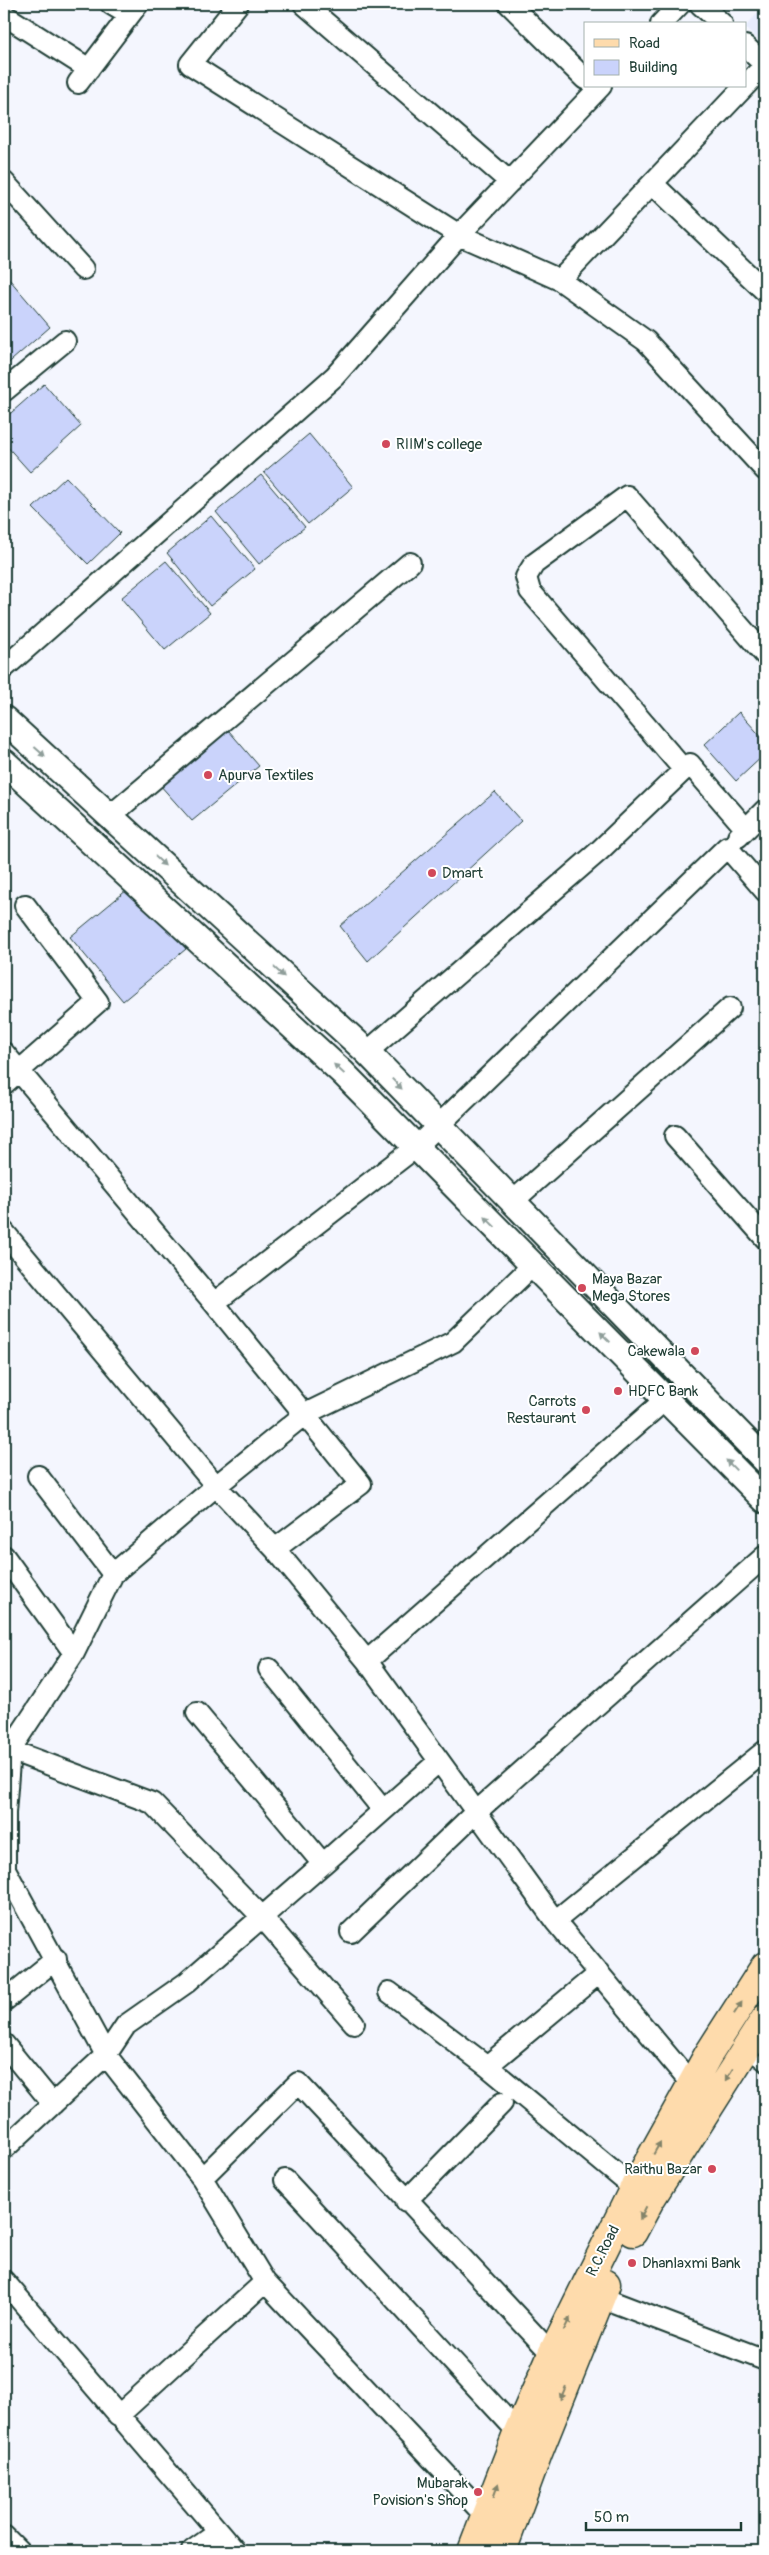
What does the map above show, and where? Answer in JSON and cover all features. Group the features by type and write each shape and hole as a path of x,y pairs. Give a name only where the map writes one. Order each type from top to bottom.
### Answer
{"main road":[{"name":"R.C.Road","path":"472,2551 518,2432 552,2354 634,2188 708,2055 765,1966"},
{"name":"R.C.Road","path":"504,2545 600,2296 650,2200 765,2019"}],"street":[{"path":"4,15 83,76 133,9 111,4"},
{"path":"238,4 190,64 459,235 560,280 646,342 765,470"},
{"path":"304,4 510,182"},
{"path":"509,4 584,76"},
{"path":"663,22 680,4"},
{"path":"700,4 720,22"},
{"path":"746,85 765,65 755,49"},
{"path":"4,668 335,376 592,88"},
{"path":"560,280 743,88"},
{"path":"4,182 83,269"},
{"path":"653,184 765,291"},
{"path":"4,391 66,341"},
{"path":"684,770 530,591 526,577 534,564 627,496 765,655"},
{"path":"110,816 410,563"},
{"path":"4,719 367,1052 437,1126 765,1460"},
{"path":"4,762 343,1072 765,1500"},
{"path":"367,1052 598,852 690,764 746,829"},
{"path":"214,1303 416,1147 765,810"},
{"path":"727,847 765,891"},
{"path":"11,1078 98,1002 25,905"},
{"path":"512,1202 730,1008"},
{"path":"4,1053 11,1078 214,1303 361,1484 275,1549"},
{"path":"675,1136 765,1238"},
{"path":"4,1232 216,1486 275,1549 367,1661 555,1921 710,2106"},
{"path":"504,2545 486,2517 265,2282 202,2178 106,2054 56,1959 5,1870 4,1813 7,1746 74,1653 113,1574 216,1486 305,1414 453,1342 533,1265"},
{"path":"367,1661 666,1399"},
{"path":"38,1476 113,1574"},
{"path":"4,1556 74,1653"},
{"path":"350,1932 476,1813 765,1556"},
{"path":"268,1669 383,1810"},
{"path":"197,1713 323,1864"},
{"path":"7,1746 152,1803 262,1918 354,2023"},
{"path":"555,1921 765,1751"},
{"path":"4,2149 106,2054 126,2025 186,1983 439,1761"},
{"path":"4,2001 56,1959"},
{"path":"487,2066 599,1973"},
{"path":"389,1992 487,2066 634,2188"},
{"path":"4,2044 53,2104"},
{"path":"202,2178 298,2083 406,2201 552,2354"},
{"path":"406,2201 502,2103"},
{"path":"285,2180 518,2432"},
{"path":"4,2281 235,2551"},
{"path":"118,2416 265,2282"},
{"path":"600,2296 765,2360"},
{"path":"192,2551 219,2532"},
{"path":"4,2536 19,2551"}],"lane":[{"path":"744,2050 765,2066"}],"shaded area":[{"path":"765,5 765,46 746,26"}],"building":[{"path":"4,273 50,327 4,367"},
{"path":"44,384 81,426 30,472 4,443 4,419"},
{"path":"309,434 353,487 308,524 264,472"},
{"path":"261,475 305,527 259,564 216,512"},
{"path":"66,477 120,533 88,564 33,508"},
{"path":"211,516 255,569 210,606 167,553"},
{"path":"166,561 210,613 165,650 121,598"},
{"path":"739,712 765,741 765,754 736,781 704,745"},
{"name":"Apurva Textiles","path":"223,724 259,766 192,821 159,784"},
{"name":"Dmart","path":"495,792 521,821 368,961 340,926"},
{"path":"133,885 186,949 123,1001 70,937"}],"place":[{"name":"RIIM's college","path":"386,444"},
{"name":"Apurva Textiles","path":"208,775"},
{"name":"Dmart","path":"432,873"},
{"name":"Maya Bazar Mega Stores","path":"582,1288"},
{"name":"Cakewala","path":"695,1351"},
{"name":"HDFC Bank","path":"618,1391"},
{"name":"Carrots Restaurant","path":"586,1410"},
{"name":"Raithu Bazar","path":"712,2169"},
{"name":"Dhanlaxmi Bank","path":"632,2263"},
{"name":"Mubarak Povision's Shop","path":"478,2492"}]}
